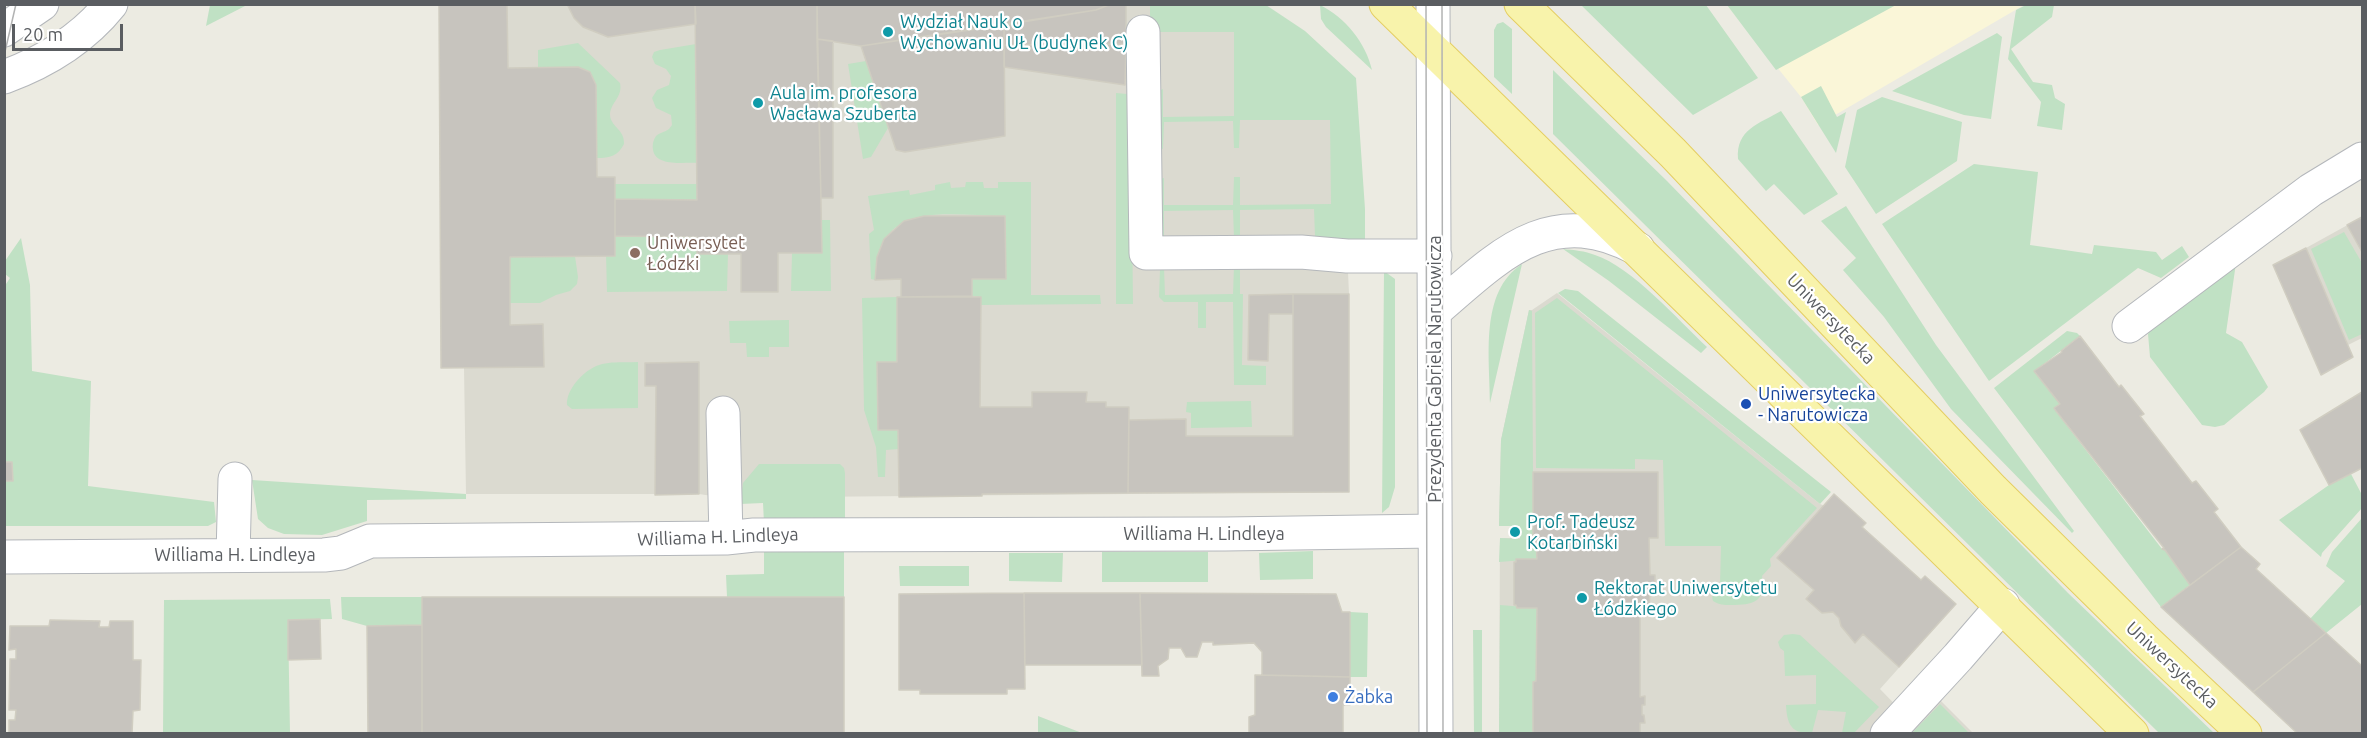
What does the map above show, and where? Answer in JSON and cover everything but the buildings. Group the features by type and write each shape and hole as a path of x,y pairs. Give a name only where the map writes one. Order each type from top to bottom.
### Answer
{"main road":[{"path":"1386,4 2003,605 2132,734"},
{"name":"Uniwersytecka","path":"1521,4 1673,153 1993,490 2144,639 2246,734"}],"street":[{"path":"4,30 42,4"},
{"path":"4,77 33,66 56,53 78,37 111,4"},
{"name":"Prezydenta Gabriela Narutowicza","path":"1433,4 1436,734"},
{"path":"1143,32 1146,253 1300,252 1347,256 1435,256"},
{"path":"2129,326 2311,190 2362,159"},
{"path":"1435,311 1502,255 1524,242 1544,235 1577,231 1594,232 1623,241 1640,250"},
{"path":"723,413 726,538"},
{"path":"234,555 235,479"},
{"name":"Williama H. Lindleya","path":"4,557 324,555 341,553 370,541 726,538 754,535 846,534 1225,534 1435,531"},
{"path":"1887,734 2003,605"}],"shaded area":[{"name":"Uniwersytet Łódzki","path":"1150,4 1150,22 1222,22 1309,66 1342,142 1349,294 1349,492 725,498 699,494 466,494 464,368 441,368 439,5"},
{"path":"1727,5 2024,5 1818,125 1801,97"},
{"path":"2362,217 2362,338 2348,345 2306,248"},
{"path":"1557,293 1820,504 1866,523 1862,527 1921,580 1925,576 1956,604 1880,689 1915,725 1940,700 1973,733 1499,733 1500,538 1520,538 1520,526 1499,526 1501,440 1529,310"}],"green space":[{"path":"211,4 247,5 206,26"},
{"path":"1150,5 1266,5 1305,31 1356,78 1365,209 1365,245 1315,237 1314,209 1240,210 1240,238 1234,238 1233,210 1164,211 1164,239 1160,237 1160,179 1164,178 1164,205 1233,205 1234,177 1240,177 1240,205 1331,204 1330,120 1240,120 1239,148 1234,148 1233,121 1164,122 1163,149 1160,148 1159,91 1163,89 1163,117 1234,116 1234,32 1157,32 1157,22 1150,22"},
{"path":"1320,5 1338,16 1353,32 1365,50 1372,70 1326,27 1321,19"},
{"path":"1581,5 1706,5 1758,78 1693,115"},
{"path":"1727,5 1896,5 1776,70"},
{"path":"2026,5 2054,5 2052,17 2011,49 2033,82 2052,85 2055,98 2065,104 2062,130 2037,126 2041,102 2008,59 2016,10"},
{"path":"1503,22 1512,29 1512,94 1494,77 1494,30 1497,24"},
{"path":"1127,23 1130,32 1133,304 1116,304 1116,93 1127,94"},
{"path":"1997,33 2002,37 1991,119 1964,115 1892,91"},
{"path":"578,43 620,83 620,92 610,114 612,122 624,139 624,144 616,154 610,157 597,158 596,85 590,73 578,67 538,67 538,50"},
{"path":"696,44 697,163 665,161 655,155 653,145 656,136 672,125 671,115 656,108 652,98 657,90 669,85 671,76 666,69 655,64 652,57 654,52 660,50"},
{"path":"866,61 888,128 871,157 863,159 848,64"},
{"path":"1553,70 1667,181 2068,593 2214,733 2159,733 1553,134"},
{"path":"1821,86 1837,117 1846,112 1836,153 1801,97"},
{"path":"1882,97 1962,122 1957,161 1876,214 1845,167 1857,110"},
{"path":"1781,111 1838,194 1804,215 1774,184 1766,191 1738,159 1738,149 1745,134 1757,124"},
{"path":"1974,164 2038,172 2030,245 2092,254 2094,245 2156,252 2162,260 2182,246 2189,257 2161,278 2138,268 1989,381 1882,224"},
{"path":"950,182 951,188 965,187 966,182 983,182 984,188 998,188 998,182 1031,182 1031,295 1100,295 1101,304 981,305 981,297 972,296 972,279 1006,278 1005,216 938,215 919,217 901,224 888,235 879,254 875,280 871,279 869,234 874,230 868,196 909,190 910,195 935,190 935,185"},
{"path":"615,184 697,184 697,200 615,199"},
{"path":"1846,206 1936,345 2074,531 2072,533 1951,409 1884,317 1843,270 1856,258 1821,221"},
{"path":"821,220 830,220 831,291 791,291 792,253 821,253"},
{"path":"2344,232 2362,263 2362,334 2349,340 2311,249"},
{"path":"615,236 697,237 728,254 727,291 607,292 606,255 615,255"},
{"path":"21,238 30,285 32,371 91,381 88,486 214,502 216,522 208,526 5,526 5,481 13,481 12,463 5,462 4,287 10,278 5,274 5,261"},
{"path":"1563,249 1591,254 1609,261 1624,271 1654,295 1707,347 1701,353 1609,281"},
{"path":"575,256 577,284 570,291 540,303 510,303 510,257"},
{"path":"2236,263 2226,333 2242,342 2268,387 2224,425 2215,427 2202,425 2150,357 2148,334 2151,329"},
{"path":"1522,264 1490,403 1489,347 1493,308 1508,276"},
{"path":"1234,266 1240,266 1240,294 1243,294 1242,365 1266,366 1266,385 1234,385 1233,302 1206,302 1206,328 1198,328 1198,302 1164,302 1159,297 1160,269 1164,267 1165,295 1233,294"},
{"path":"1384,271 1395,279 1395,487 1389,507 1382,513"},
{"path":"1565,289 1578,291 1831,492 1820,504 1558,293"},
{"path":"897,297 897,362 877,362 878,430 898,430 899,449 886,450 885,477 878,477 876,447 864,410 862,298"},
{"path":"1557,298 1817,508 1770,559 1771,566 1762,576 1762,592 1757,600 1752,603 1731,605 1713,601 1713,592 1720,585 1721,546 1665,546 1663,460 1635,459 1635,469 1536,468 1535,313"},
{"path":"1529,310 1532,311 1533,472 1537,559 1499,562 1500,538 1520,539 1520,526 1499,526 1501,440"},
{"path":"789,320 789,347 769,347 769,357 747,357 746,343 730,343 729,321"},
{"path":"2067,331 2080,336 2035,371 2060,404 2054,408 2055,410 2190,585 2161,607 1994,388"},
{"path":"638,362 638,408 572,409 567,405 569,393 577,381 593,367 608,363"},
{"path":"1251,401 1252,427 1191,428 1191,413 1186,412 1187,402"},
{"path":"759,464 840,464 845,473 845,523 764,523 763,503 740,504 743,483"},
{"path":"2351,474 2362,495 2362,508 2321,557 2279,520 2329,485"},
{"path":"252,480 466,494 466,499 367,500 367,521 322,535 284,534 268,528 258,519"},
{"path":"2362,518 2362,604 2326,633 2310,619 2345,581 2326,566 2332,552"},
{"path":"764,550 844,550 844,597 727,597 726,575 764,574"},
{"path":"1313,551 1313,579 1260,580 1259,553"},
{"path":"1102,552 1208,552 1208,582 1102,582"},
{"path":"1009,553 1063,553 1062,582 1009,581"},
{"path":"899,566 969,566 969,586 900,586"},
{"path":"341,597 422,597 422,625 367,626 342,619"},
{"path":"330,599 332,619 288,620 290,733 163,734 164,600"},
{"path":"1500,605 1537,608 1533,733 1499,734"},
{"path":"1350,612 1368,613 1367,677 1350,677"},
{"path":"1473,630 1482,630 1482,733 1474,733"},
{"path":"1784,635 1800,635 1879,707 1854,733 1842,733 1846,712 1818,710 1812,733 1799,732 1789,722 1786,705 1816,704 1816,675 1785,676 1784,651 1778,642"},
{"path":"1940,704 1969,733 1912,733"},
{"path":"1038,716 1082,733 1038,733"}],"tram line":[{"path":"4,56 16,4"},
{"path":"1426,4 1427,734"},
{"path":"1442,4 1443,734"}],"place":[{"name":"Wydział Nauk o Wychowaniu UŁ (budynek C)","path":"888,32"},
{"name":"Aula im. profesora Wacława Szuberta","path":"758,103"},
{"name":"Uniwersytet Łódzki","path":"635,253"},
{"name":"Uniwersytecka - Narutowicza","path":"1746,404"},
{"name":"Prof. Tadeusz Kotarbiński","path":"1515,532"},
{"name":"Rektorat Uniwersytetu Łódzkiego","path":"1582,598"},
{"name":"Żabka","path":"1333,697"}]}
